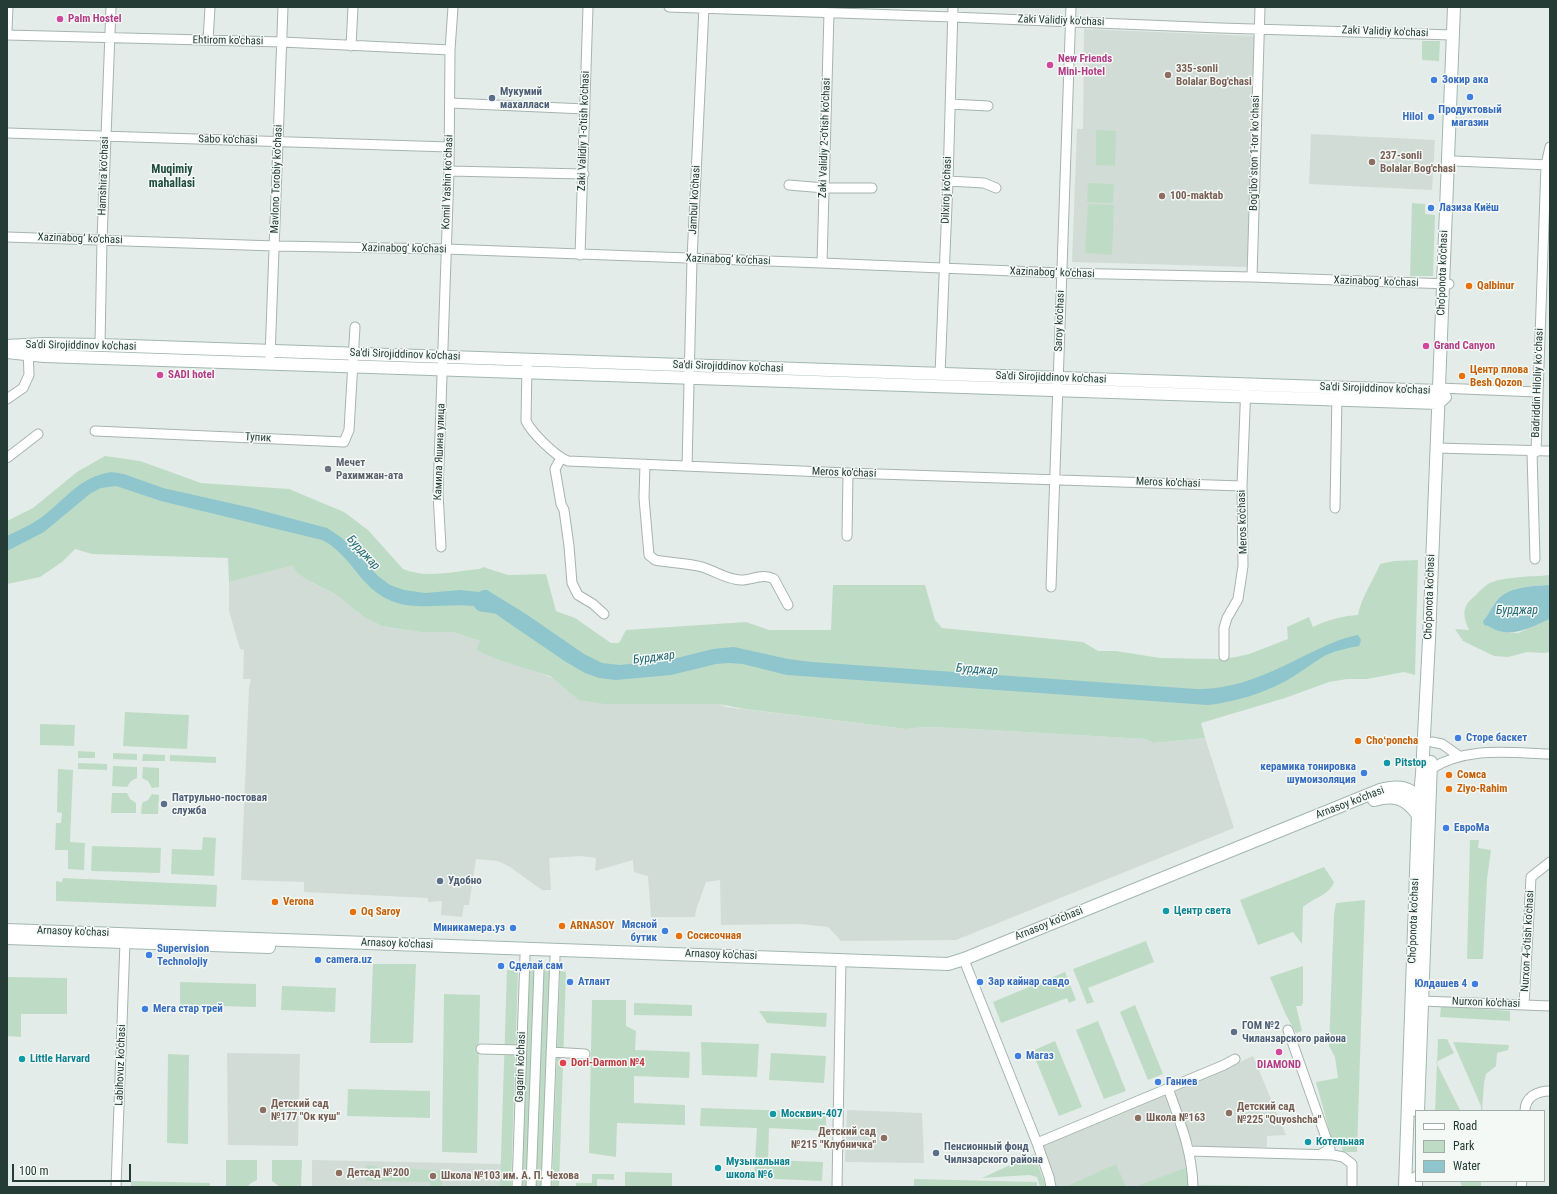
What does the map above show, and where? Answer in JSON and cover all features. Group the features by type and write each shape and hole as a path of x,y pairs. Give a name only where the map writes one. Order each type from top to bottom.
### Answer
{"main road":[{"name":"Cho'ponota ko'chasi","path":"1451,161 1454,7"},
{"name":"Cho'ponota ko'chasi","path":"1404,1187 1417,1001 1423,815 1459,7"},
{"name":"Sa'di Sirojiddinov ko'chasi","path":"7,352 28,349 100,345 1246,384 1441,394"},
{"name":"Sa'di Sirojiddinov ko'chasi","path":"7,346 28,349 44,356 1057,391 1337,400 1441,394"},
{"name":"Cho'ponota ko'chasi","path":"1419,799 1432,742 1432,639"},
{"name":"Arnasoy ko'chasi","path":"1134,893 1348,809 1386,797 1426,771"},
{"name":"Arnasoy ko'chasi","path":"7,930 125,938 841,963 949,970 1371,793 1401,787"},
{"path":"1401,787 1412,791 1419,799 1423,815"},
{"name":"Arnasoy ko'chasi","path":"1386,797 1404,801 1423,815"},
{"name":"Arnasoy ko'chasi","path":"7,938 125,938"},
{"name":"Cho'ponota ko'chasi","path":"1417,1001 1418,1110"}],"street":[{"path":"7,30 8,7"},
{"name":"Hamshira ko‘chasi","path":"100,345 102,240 111,7"},
{"path":"208,40 210,7"},
{"name":"Mavlono Torobiy ko‘chasi","path":"270,364 282,7"},
{"path":"351,46 353,7"},
{"name":"Komil Yashin koʻchasi","path":"443,357 449,171 450,50 453,7"},
{"name":"Zaki Validiy 1-o'tish ko'chasi","path":"580,255 584,174 588,7"},
{"name":"Zaki Validiy ko'chasi","path":"669,7 829,13 953,12 1070,22 1453,35"},
{"name":"Saroy ko‘chasi","path":"1051,587 1071,7"},
{"name":"Bogʻiboʻston 1-tor koʻchasi","path":"1252,277 1260,7"},
{"name":"Jambul ko'chasi","path":"688,466 692,259 704,8"},
{"name":"Dilxiroj ko‘chasi","path":"940,374 953,12"},
{"name":"Zaki Validiy 2-o'tish ko'chasi","path":"822,263 829,13"},
{"name":"Ehtirom ko'chasi","path":"7,35 110,39 282,42 450,50"},
{"path":"450,103 585,109"},
{"path":"950,104 988,106"},
{"name":"Sabo ko‘chasi","path":"7,134 449,147"},
{"name":"Badriddin Hiloliy koʻchasi","path":"1535,559 1534,452 1540,306 1550,147"},
{"path":"1451,161 1548,165"},
{"path":"449,171 584,174"},
{"path":"948,181 984,182 996,188"},
{"path":"789,185 824,188 872,188"},
{"name":"Xazinabog‘ ko‘chasi","path":"7,236 275,246 446,249 1061,273 1252,277 1446,284"},
{"path":"1540,306 1550,306"},
{"path":"354,367 355,327"},
{"path":"7,399 23,388 29,375 28,349"},
{"name":"Камила Яшина улица","path":"441,547 438,493 443,357"},
{"path":"527,360 526,421 529,428 561,458 555,470 561,504 564,510 572,583 578,595 593,604 604,614"},
{"name":"Тупик","path":"95,431 344,442 349,430 354,367"},
{"name":"Meros ko'chasi","path":"1224,656 1224,628 1227,618 1238,599 1244,566 1242,486 1246,384"},
{"path":"1335,508 1338,388"},
{"path":"1441,394 1537,392"},
{"path":"7,458 38,434"},
{"path":"1440,448 1550,452"},
{"name":"Meros ko‘chasi","path":"561,458 568,461 848,473 1242,486"},
{"path":"645,464 645,522 649,555 652,558 655,560 701,567 732,579 740,580 754,577 771,577 774,579 788,605"},
{"path":"847,536 848,473"},
{"path":"1432,742 1442,744 1459,756"},
{"name":"Arnasoy ko'chasi","path":"1426,771 1444,760 1480,753 1550,754"},
{"name":"Nurxon 4-o'tish ko'chasi","path":"1524,1005 1531,877 1550,862"},
{"name":"Labihovuz ko'chasi","path":"116,1187 125,938"},
{"name":"Gagarin ko'chasi","path":"517,1187 525,952"},
{"path":"546,1187 555,953"},
{"path":"965,962 1037,1143 1051,1187"},
{"path":"837,1187 841,963"},
{"path":"531,1187 539,969"},
{"name":"Nurxon ko'chasi","path":"1417,1001 1550,1006"},
{"path":"1288,1030 1331,1152"},
{"path":"481,1050 521,1050"},
{"path":"551,1052 585,1054"},
{"path":"1037,1143 1224,1065 1235,1059"},
{"path":"1168,1088 1189,1151 1192,1166 1193,1187"},
{"path":"1525,1110 1525,1104 1531,1097 1543,1091 1550,1092"},
{"path":"1189,1151 1320,1154 1331,1152 1343,1157 1352,1164 1352,1187"}],"shaded area":[{"name":"100-maktab","path":"1084,29 1255,36 1251,117 1248,267 1072,262 1077,129 1083,129"},
{"name":"237-sonli Bolalar Bog'chasi","path":"1311,134 1435,140 1432,190 1309,184"},
{"path":"293,564 304,578 335,594 364,617 382,626 420,632 452,632 480,641 476,650 544,674 604,704 719,704 726,707 906,729 925,727 954,728 1146,739 1153,743 1205,738 1234,828 956,940 841,941 828,927 800,924 721,925 720,880 706,882 695,917 651,917 648,876 634,872 633,860 595,871 596,858 581,856 549,858 551,890 542,890 510,867 498,861 476,859 469,905 464,905 462,917 441,915 442,901 428,902 428,898 304,892 304,882 241,880 249,687 251,679 243,679 244,650 240,649 229,611 229,582"},
{"name":"Детский сад №177 \"Ок куш\"","path":"227,1053 300,1054 298,1146 228,1145"},
{"name":"Детский сад №225 \"Quyoshcha\"","path":"1253,1056 1286,1135 1267,1136 1267,1147 1194,1147 1174,1092"},
{"name":"Школа №163","path":"1164,1093 1185,1151 1189,1187 1055,1187 1041,1144"},
{"name":"Детский сад №215 \"Клубничка\"","path":"847,1110 922,1113 924,1163 845,1162"},
{"name":"Школа №103 им. А. П. Чехова","path":"312,1160 501,1164 500,1187 312,1187"}],"green space":[{"path":"1422,41 1440,41 1439,61 1422,60"},
{"path":"1096,130 1116,131 1115,166 1096,165"},
{"path":"1088,183 1114,184 1113,203 1087,202"},
{"path":"1412,203 1425,204 1425,214 1435,215 1433,276 1410,276"},
{"path":"1088,204 1114,205 1112,255 1085,253"},
{"path":"43,348 265,357 265,361 43,352"},
{"path":"105,456 140,461 201,483 289,489 344,512 368,530 403,569 412,572 421,574 441,574 480,569 483,567 508,575 546,574 556,611 575,618 611,643 619,643 626,630 746,622 769,630 831,630 833,585 925,585 935,620 942,628 1083,642 1098,651 1116,651 1160,658 1220,659 1249,654 1288,639 1287,627 1309,617 1313,627 1324,622 1346,616 1358,615 1364,596 1380,564 1394,561 1418,560 1415,675 1404,672 1367,679 1347,679 1329,682 1285,698 1201,723 1205,738 1153,743 1146,739 954,728 925,727 906,729 745,709 719,704 604,704 579,700 550,676 499,660 476,650 480,641 452,632 420,632 382,626 364,617 335,594 304,578 295,570 293,565 229,582 228,558 92,554 75,549 62,562 40,577 7,584 7,521 33,508 77,472"},
{"path":"1550,575 1550,585 1523,587 1504,594 1497,600 1483,621 1497,631 1518,633 1550,619 1550,652 1527,652 1508,657 1494,656 1463,641 1455,629 1469,630 1464,615 1466,607 1471,599 1488,584 1494,581 1509,578"},
{"path":"125,712 189,715 187,749 123,746"},
{"path":"40,724 75,725 74,746 40,745"},
{"path":"78,751 95,752 95,758 78,758"},
{"path":"113,753 137,754 137,760 113,759"},
{"path":"143,754 165,755 165,761 142,761"},
{"path":"170,755 216,757 216,763 170,761"},
{"path":"78,763 107,764 107,770 78,769"},
{"path":"113,766 137,767 137,778 131,781 127,787 112,786"},
{"path":"143,767 159,768 159,787 152,788 148,781 142,778"},
{"path":"58,769 73,770 70,842 85,843 84,870 68,869 68,850 55,850 56,823 61,823 62,813 57,812"},
{"path":"112,793 127,793 130,799 136,803 136,813 111,813"},
{"path":"152,794 159,795 158,814 141,814 142,803 148,800"},
{"path":"203,837 216,838 214,876 171,874 172,849 202,850"},
{"path":"1470,840 1479,840 1478,848 1491,850 1487,879 1483,959 1467,959"},
{"path":"92,846 161,848 160,873 91,871"},
{"path":"1324,867 1334,882 1329,890 1303,907 1302,944 1293,932 1258,945 1240,900"},
{"path":"63,878 217,885 216,907 56,901 56,881 62,882"},
{"path":"1365,900 1357,1152 1342,1152 1342,1139 1336,1139 1336,1143 1333,1144 1316,1082 1338,1078 1335,1057 1329,1046 1334,914 1336,903"},
{"path":"1146,941 1154,962 1088,988 1094,1002 1087,1004 1073,969"},
{"path":"373,964 416,964 413,1043 370,1043"},
{"path":"1303,966 1303,1003 1301,1006 1296,1006 1302,1031 1296,1033 1285,1013 1270,977"},
{"path":"507,970 518,970 511,1187 500,1187"},
{"path":"528,970 550,971 542,1187 521,1187"},
{"path":"560,971 566,972 559,1187 552,1187"},
{"path":"1065,972 1076,1000 1069,1003 1067,998 1001,1023 993,1002"},
{"path":"7,977 67,978 67,1014 21,1014 21,1037 7,1036"},
{"path":"180,982 256,984 256,1007 180,1005"},
{"path":"282,986 336,988 335,1012 281,1010"},
{"path":"444,994 480,995 477,1153 442,1152"},
{"path":"592,1000 626,1000 626,1026 636,1031 635,1050 690,1052 689,1078 634,1076 634,1103 685,1105 685,1125 617,1123 616,1157 589,1153"},
{"path":"634,1003 692,1005 692,1016 634,1015"},
{"path":"1135,1005 1163,1074 1148,1080 1120,1012"},
{"path":"1441,1006 1510,1011 1510,1021 1440,1017"},
{"path":"759,1011 827,1013 826,1027 767,1023"},
{"path":"1098,1021 1126,1091 1104,1099 1076,1030"},
{"path":"1438,1039 1447,1039 1454,1053 1437,1061"},
{"path":"1055,1041 1082,1107 1059,1116 1032,1051"},
{"path":"701,1042 759,1044 757,1077 702,1075"},
{"path":"1453,1042 1509,1045 1508,1050 1497,1053 1496,1066 1486,1074 1482,1110"},
{"path":"771,1053 826,1056 824,1083 769,1080"},
{"path":"168,1054 189,1055 188,1144 167,1143"},
{"path":"1437,1064 1460,1110 1435,1110"},
{"path":"348,1089 430,1091 430,1118 347,1116"},
{"path":"701,1108 826,1112 826,1131 769,1128 768,1160 823,1162 822,1181 754,1178 757,1128 700,1126"},
{"path":"1034,1154 1046,1187 1040,1187 1037,1177 1029,1175 982,1178"},
{"path":"226,1160 257,1160 257,1180 247,1187 226,1187"},
{"path":"272,1160 302,1160 301,1187 280,1187 272,1181"},
{"path":"1116,1164 1126,1187 1065,1187"},
{"path":"366,1165 378,1167 378,1175 402,1175 402,1168 442,1171 442,1187 430,1187 430,1182 366,1181"},
{"path":"1188,1167 1189,1187 1135,1187 1142,1184"},
{"path":"625,1172 672,1173 672,1187 625,1187"},
{"path":"592,1174 614,1174 614,1180 597,1179 597,1187 576,1187 576,1183 592,1183"},
{"path":"914,1179 1037,1182 1037,1187 914,1187"},
{"path":"131,1181 210,1183 210,1187 131,1187"},
{"path":"1460,1182 1481,1182 1481,1187 1462,1187"},
{"path":"1198,1185 1273,1186 1273,1187 1198,1187"}],"water":[{"name":"Бурджар","path":"111,472 124,474 163,488 252,508 327,528 342,538 378,576 390,585 404,590 425,593 460,590 479,592 487,590 526,614 584,654 602,663 620,665 673,659 713,649 734,647 788,659 812,662 1211,689 1253,679 1280,668 1325,646 1351,636 1358,635 1361,640 1359,646 1338,650 1326,655 1290,679 1257,694 1237,700 1208,705 787,675 743,664 729,663 716,664 671,675 616,680 599,678 585,673 566,662 497,615 479,611 474,606 417,606 404,605 391,601 378,594 366,583 335,548 322,540 161,501 116,486 101,488 91,493 44,532 7,551 7,536 42,517 81,484 100,475"},
{"name":"Бурджар","path":"1550,585 1550,619 1525,630 1512,632 1498,631 1484,625 1483,621 1497,600 1504,594 1523,587"}],"place":[{"name":"Palm Hostel","path":"60,19"},
{"name":"New Friends Mini-Hotel","path":"1050,65"},
{"name":"335-sonli Bolalar Bog'chasi","path":"1168,75"},
{"name":"Зокир ака","path":"1434,80"},
{"name":"Продуктовый магазин","path":"1470,97"},
{"name":"Мукумий махалласи","path":"492,98"},
{"name":"Hilol","path":"1431,117"},
{"name":"237-sonli Bolalar Bog'chasi","path":"1372,162"},
{"name":"100-maktab","path":"1162,196"},
{"name":"Лазиза Киёш","path":"1431,208"},
{"name":"Qalbinur","path":"1469,286"},
{"name":"Grand Canyon","path":"1426,346"},
{"name":"SADI hotel","path":"160,375"},
{"name":"Центр плова Besh Qozon","path":"1462,376"},
{"name":"Мечет Рахимжан-ата","path":"328,469"},
{"name":"Сторе баскет","path":"1458,738"},
{"name":"Choʻponcha","path":"1358,741"},
{"name":"Pitstop","path":"1387,763"},
{"name":"керамика тонировка шyмоизоляция","path":"1364,773"},
{"name":"Сомса","path":"1449,775"},
{"name":"Ziyo-Rahim","path":"1449,789"},
{"name":"Патрульно-постовая служба","path":"164,804"},
{"name":"ЕвроМа","path":"1446,828"},
{"name":"Удобно","path":"440,881"},
{"name":"Verona","path":"275,902"},
{"name":"Центр света","path":"1166,911"},
{"name":"Oq Saroy","path":"353,912"},
{"name":"ARNASOY","path":"562,926"},
{"name":"Миникамера.уз","path":"513,928"},
{"name":"Мясной бутик","path":"665,931"},
{"name":"Сосисочная","path":"679,936"},
{"name":"Supervision Technolojiy","path":"149,955"},
{"name":"camera.uz","path":"318,960"},
{"name":"Сделай сам","path":"501,966"},
{"name":"Атлант","path":"570,982"},
{"name":"Зар кайнар савдо","path":"980,982"},
{"name":"Юлдашев 4","path":"1475,984"},
{"name":"Мега стар трей","path":"145,1009"},
{"name":"ГОМ №2 Чиланзарского района","path":"1234,1032"},
{"name":"DIAMOND","path":"1279,1052"},
{"name":"Магаз","path":"1018,1056"},
{"name":"Little Harvard","path":"22,1059"},
{"name":"Dori-Darmon №4","path":"563,1063"},
{"name":"Ганиев","path":"1158,1082"},
{"name":"Детский сад №177 \"Ок куш\"","path":"263,1110"},
{"name":"Детский сад №225 \"Quyoshcha\"","path":"1229,1113"},
{"name":"Москвич-407","path":"773,1114"},
{"name":"Школа №163","path":"1138,1118"},
{"name":"Детский сад №215 \"Клубничка\"","path":"884,1138"},
{"name":"Котельная","path":"1308,1142"},
{"name":"Пенсионный фонд Чилнзарского района","path":"936,1153"},
{"name":"Mузыкальная школа №6","path":"718,1168"},
{"name":"Детсад №200","path":"339,1173"},
{"name":"Школа №103 им. А. П. Чехова","path":"433,1176"}],"district":[{"name":"Muqimiy mahallasi","path":"172,177"}]}
